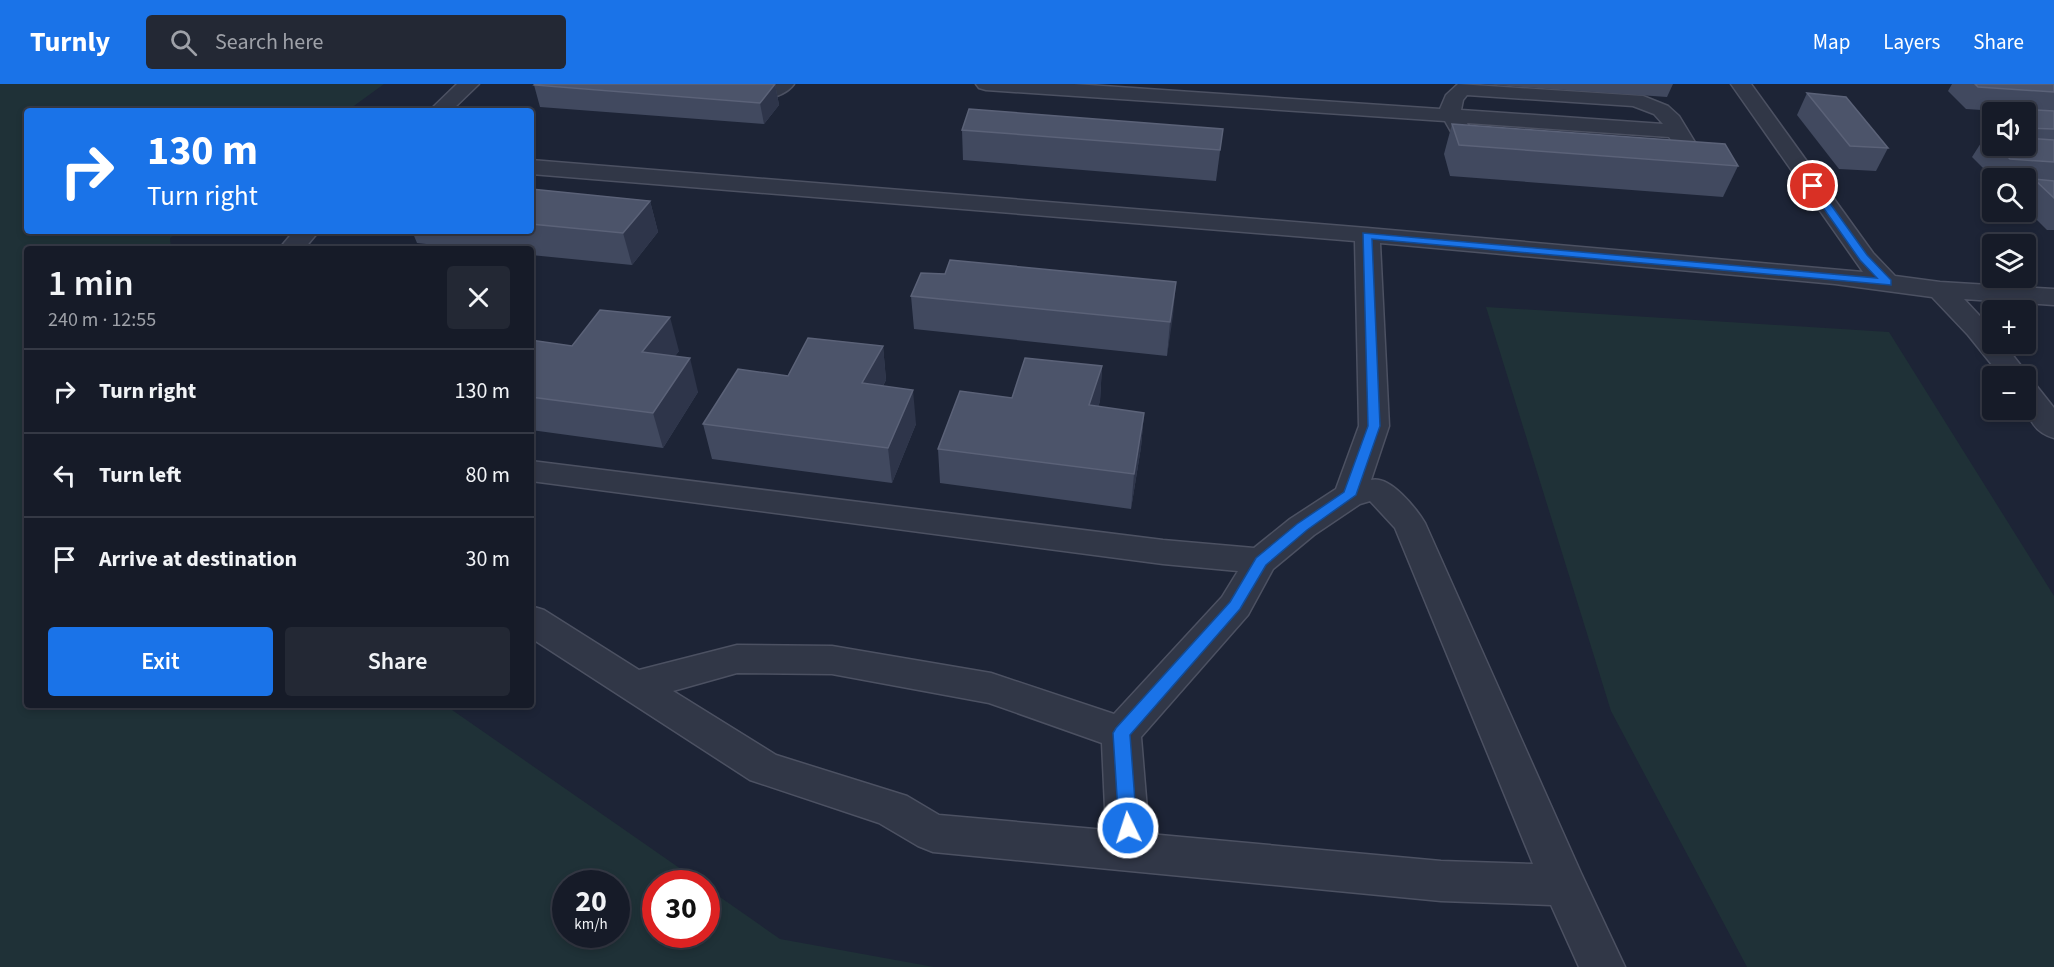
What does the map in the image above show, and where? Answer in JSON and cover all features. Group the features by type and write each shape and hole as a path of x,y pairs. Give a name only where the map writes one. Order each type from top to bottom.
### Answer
{"street":[{"path":"442,108 469,84"},
{"path":"714,93 748,96 772,92 784,84"},
{"path":"986,84 1007,90 1218,101 1676,131"},
{"path":"1741,84 1864,258 1887,283"},
{"path":"1462,89 1636,100 1661,110 1672,120 1684,144 1684,155 1666,162 1507,151 1477,144 1460,131 1454,117 1450,109 1453,99 1462,89"},
{"path":"534,167 1367,235 1835,276 1940,290 2054,297"},
{"path":"294,246 304,234"},
{"path":"1350,495 1374,426 1367,235"},
{"path":"1940,290 1978,329 2007,366"},
{"path":"2036,404 2054,428"},
{"path":"534,471 1139,549 1261,561"},
{"path":"1130,852 1121,733 1235,606 1261,561 1302,527 1350,495 1377,489 1408,523 1564,885 1602,967"},
{"path":"534,622 764,768 892,809 933,833 1441,882 1564,885"},
{"path":"634,686 737,658 832,660 991,688 1121,733"}],"shaded area":[{"path":"0,84 384,84 351,108 24,108 24,234 176,234 170,238 171,246 24,246 24,708 449,708 682,870 642,870 642,948 720,948 720,897 780,939 934,967 0,967"},
{"path":"1486,307 1889,332 2054,596 2054,967 1747,967 1611,711"}],"building":[{"path":"535,84 775,84 760,103"},
{"path":"1975,84 2054,84 2054,92 1978,87"},
{"path":"1807,93 1846,97 1888,148 1850,146"},
{"path":"969,109 1223,129 1220,150 962,130"},
{"path":"2036,110 2054,111 2054,129 2036,128"},
{"path":"1452,124 1725,144 1738,166 1459,145"},
{"path":"2036,139 2054,140 2054,162 2010,159 2007,156 2036,156"},
{"path":"2036,179 2054,181 2054,198 2036,181"},
{"path":"534,189 650,201 623,233 534,224"},
{"path":"950,260 1176,282 1170,322 911,296 921,273 945,274"},
{"path":"600,310 670,317 642,352 690,358 653,413 534,397 534,340 572,346"},
{"path":"808,338 883,346 862,383 913,390 888,448 703,424 738,369 788,376"},
{"path":"1025,358 1102,366 1089,405 1144,413 1134,474 938,449 960,391 1012,398"}],"route":[{"path":"1128,828 1121,733 1235,606 1261,561 1302,527 1350,495 1374,426 1367,235 1835,276 1887,283 1864,258 1813,186"}]}
